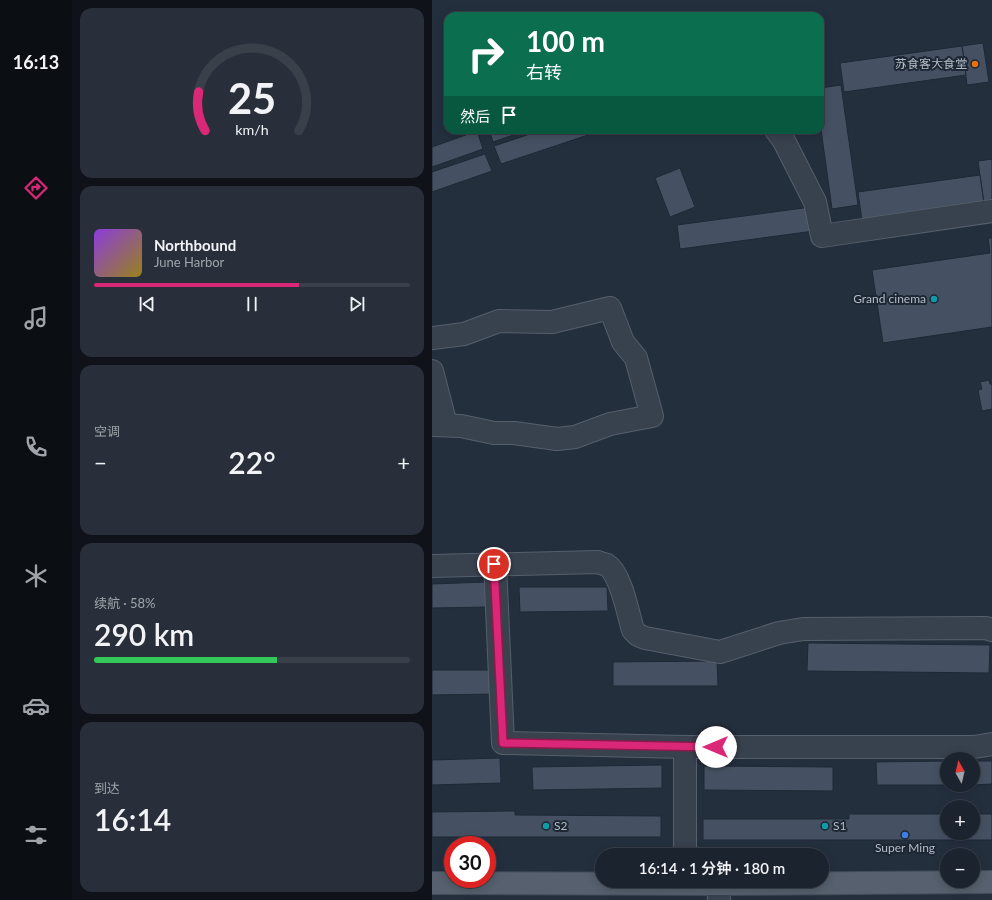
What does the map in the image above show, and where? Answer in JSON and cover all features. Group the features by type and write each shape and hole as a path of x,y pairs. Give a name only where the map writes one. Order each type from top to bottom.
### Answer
{"main road":[{"path":"432,883 595,882"},
{"path":"705,888 718,892 992,882"}],"street":[{"path":"779,134 784,141 815,202 822,236 992,211"},
{"path":"432,338 464,334 499,321 552,322 610,308 623,342 636,358 652,416 610,424 575,437 557,439 514,433 494,434 461,426 439,425 432,371"},
{"path":"432,566 598,562 607,566 614,573 619,584 633,630 638,635 645,638 713,651 727,650 779,633 803,629 986,628 992,630"},
{"path":"494,564 503,743 685,747 974,747 992,744"},
{"path":"685,747 685,848"}],"building":[{"path":"983,43 989,82 967,85 962,46"},
{"path":"962,46 966,75 844,92 840,63"},
{"path":"841,85 858,205 832,209 822,134 824,134 824,87"},
{"path":"469,134 478,134 483,149 432,167 432,147"},
{"path":"490,134 516,134 493,142"},
{"path":"530,134 591,134 501,164 494,146"},
{"path":"485,154 492,171 432,192 432,172"},
{"path":"992,159 992,203 984,204 978,161"},
{"path":"680,168 695,207 670,217 655,178"},
{"path":"980,175 984,204 862,221 858,192"},
{"path":"811,207 814,231 680,249 677,225"},
{"name":"Grand cinema","path":"988,238 992,238 992,327 883,343 872,270 990,253"},
{"path":"989,380 990,384 992,384 992,409 982,411 978,390 982,389 980,382"},
{"path":"487,582 487,607 432,608 432,584"},
{"path":"519,587 607,587 608,611 520,612"},
{"path":"808,643 990,645 989,673 807,671"},
{"path":"717,661 718,686 613,686 613,662"},
{"path":"432,670 495,670 496,694 432,695"},
{"path":"500,758 501,783 432,785 432,760"},
{"path":"940,761 940,785 877,785 876,762"},
{"path":"980,761 992,761 992,784 980,785"},
{"path":"662,765 662,788 533,790 532,767"},
{"path":"704,766 833,767 833,791 704,790"},
{"name":"S2","path":"515,811 515,815 661,816 661,837 432,837 432,812"},
{"name":"S1","path":"849,814 940,814 940,840 703,840 703,819 849,819"},
{"name":"S1","path":"980,814 992,814 992,840 980,840"}],"place":[{"name":"苏食客大食堂","path":"975,64"},
{"name":"Grand cinema","path":"934,299"},
{"name":"S2","path":"546,826"},
{"name":"S1","path":"825,826"},
{"name":"Super Ming","path":"905,835"}],"route":[{"path":"494,564 503,743 716,747"}]}
